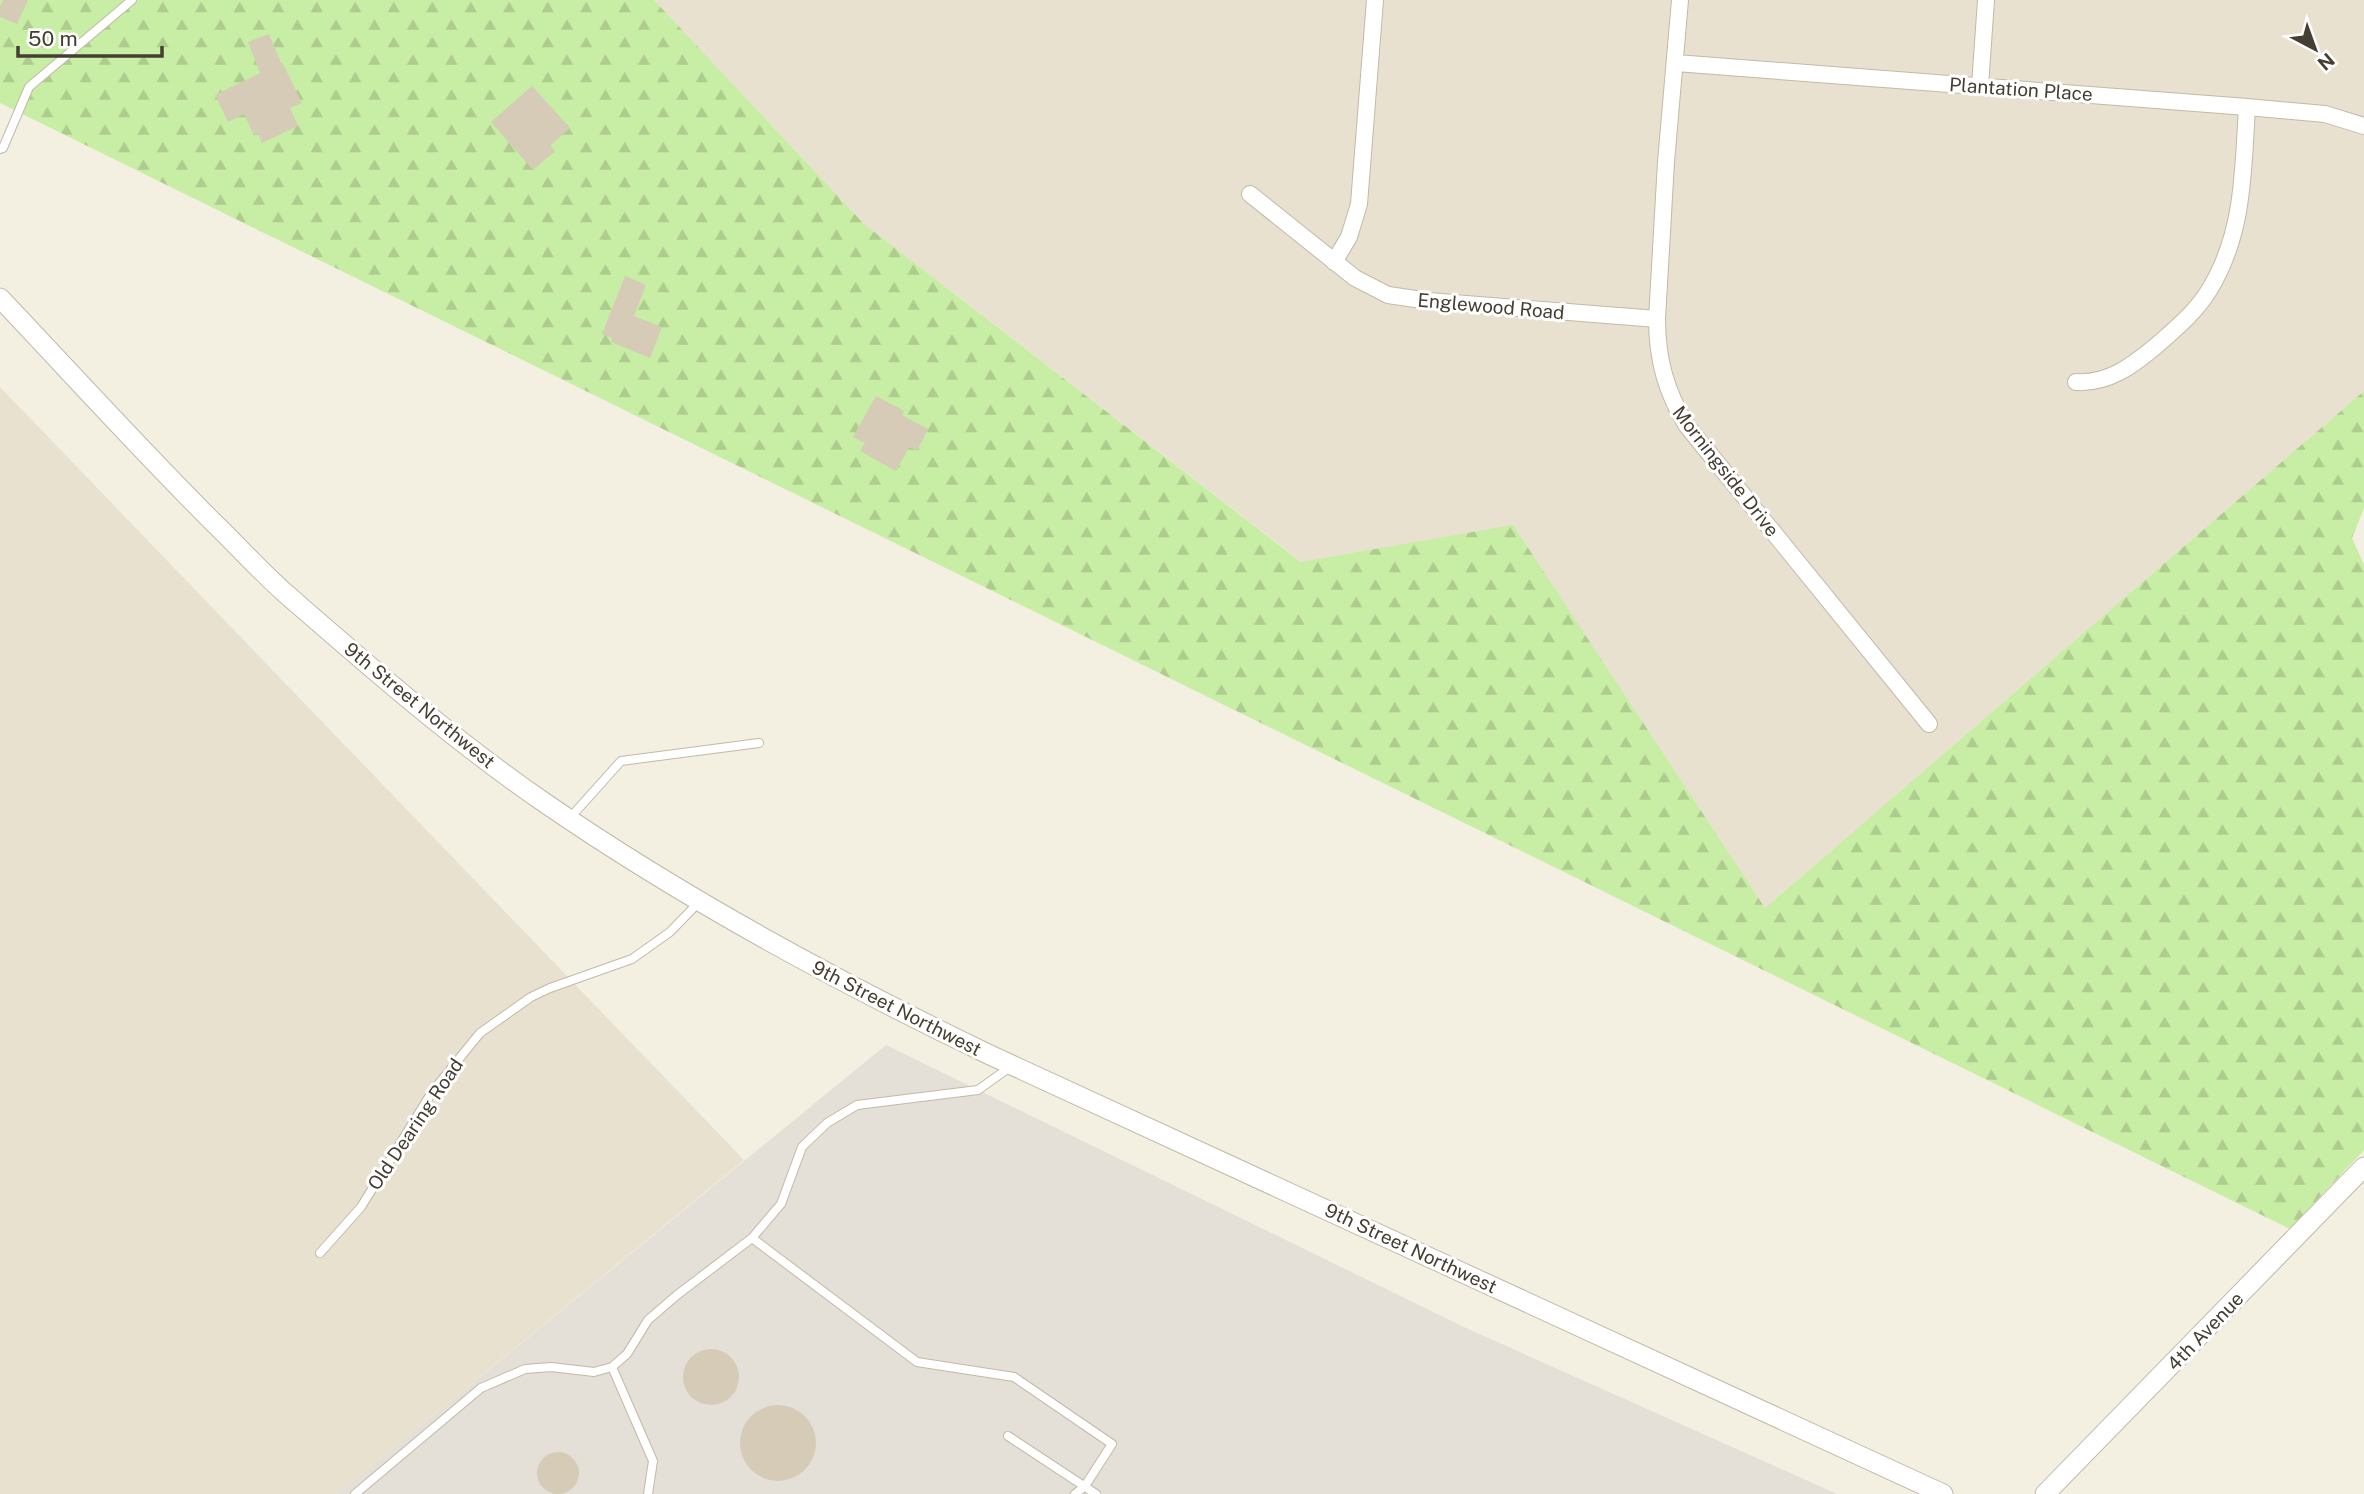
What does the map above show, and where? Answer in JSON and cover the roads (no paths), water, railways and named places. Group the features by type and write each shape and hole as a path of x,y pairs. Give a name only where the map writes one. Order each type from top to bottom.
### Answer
{"street":[{"path":"1334,262 1349,237 1359,204 1375,0"},
{"name":"Morningside Drive","path":"1680,0 1666,162 1657,319 1660,364 1674,405 1687,426 1929,724"},
{"path":"1980,86 1986,0"},
{"name":"Plantation Place","path":"1676,63 2325,114 2364,126"},
{"path":"2076,382 2097,381 2122,372 2182,323 2207,293 2224,263 2236,229 2247,107"},
{"name":"Englewood Road","path":"1250,194 1334,262 1372,288 1404,298 1657,319"},
{"name":"9th Street Northwest","path":"0,298 188,496 283,591 460,741 569,819 699,902 880,1001 1012,1065 1943,1494"},
{"name":"4th Avenue","path":"2045,1494 2364,1167"}],"lane":[{"path":"0,149 3,148 29,87 132,0"},
{"path":"569,819 621,761 759,743"},
{"name":"Old Dearing Road","path":"320,1253 361,1207 432,1092 480,1033 531,997 632,959 670,932 699,902"},
{"path":"355,1494 481,1388 525,1369 551,1367 594,1372 612,1367 627,1354 648,1320 752,1238 781,1204 802,1147 827,1123 857,1105 978,1090 1012,1065"},
{"path":"752,1238 916,1362 1014,1377 1112,1444 1085,1486 1075,1494"},
{"path":"612,1367 653,1461 648,1494"},
{"path":"1008,1436 1096,1494"}]}
